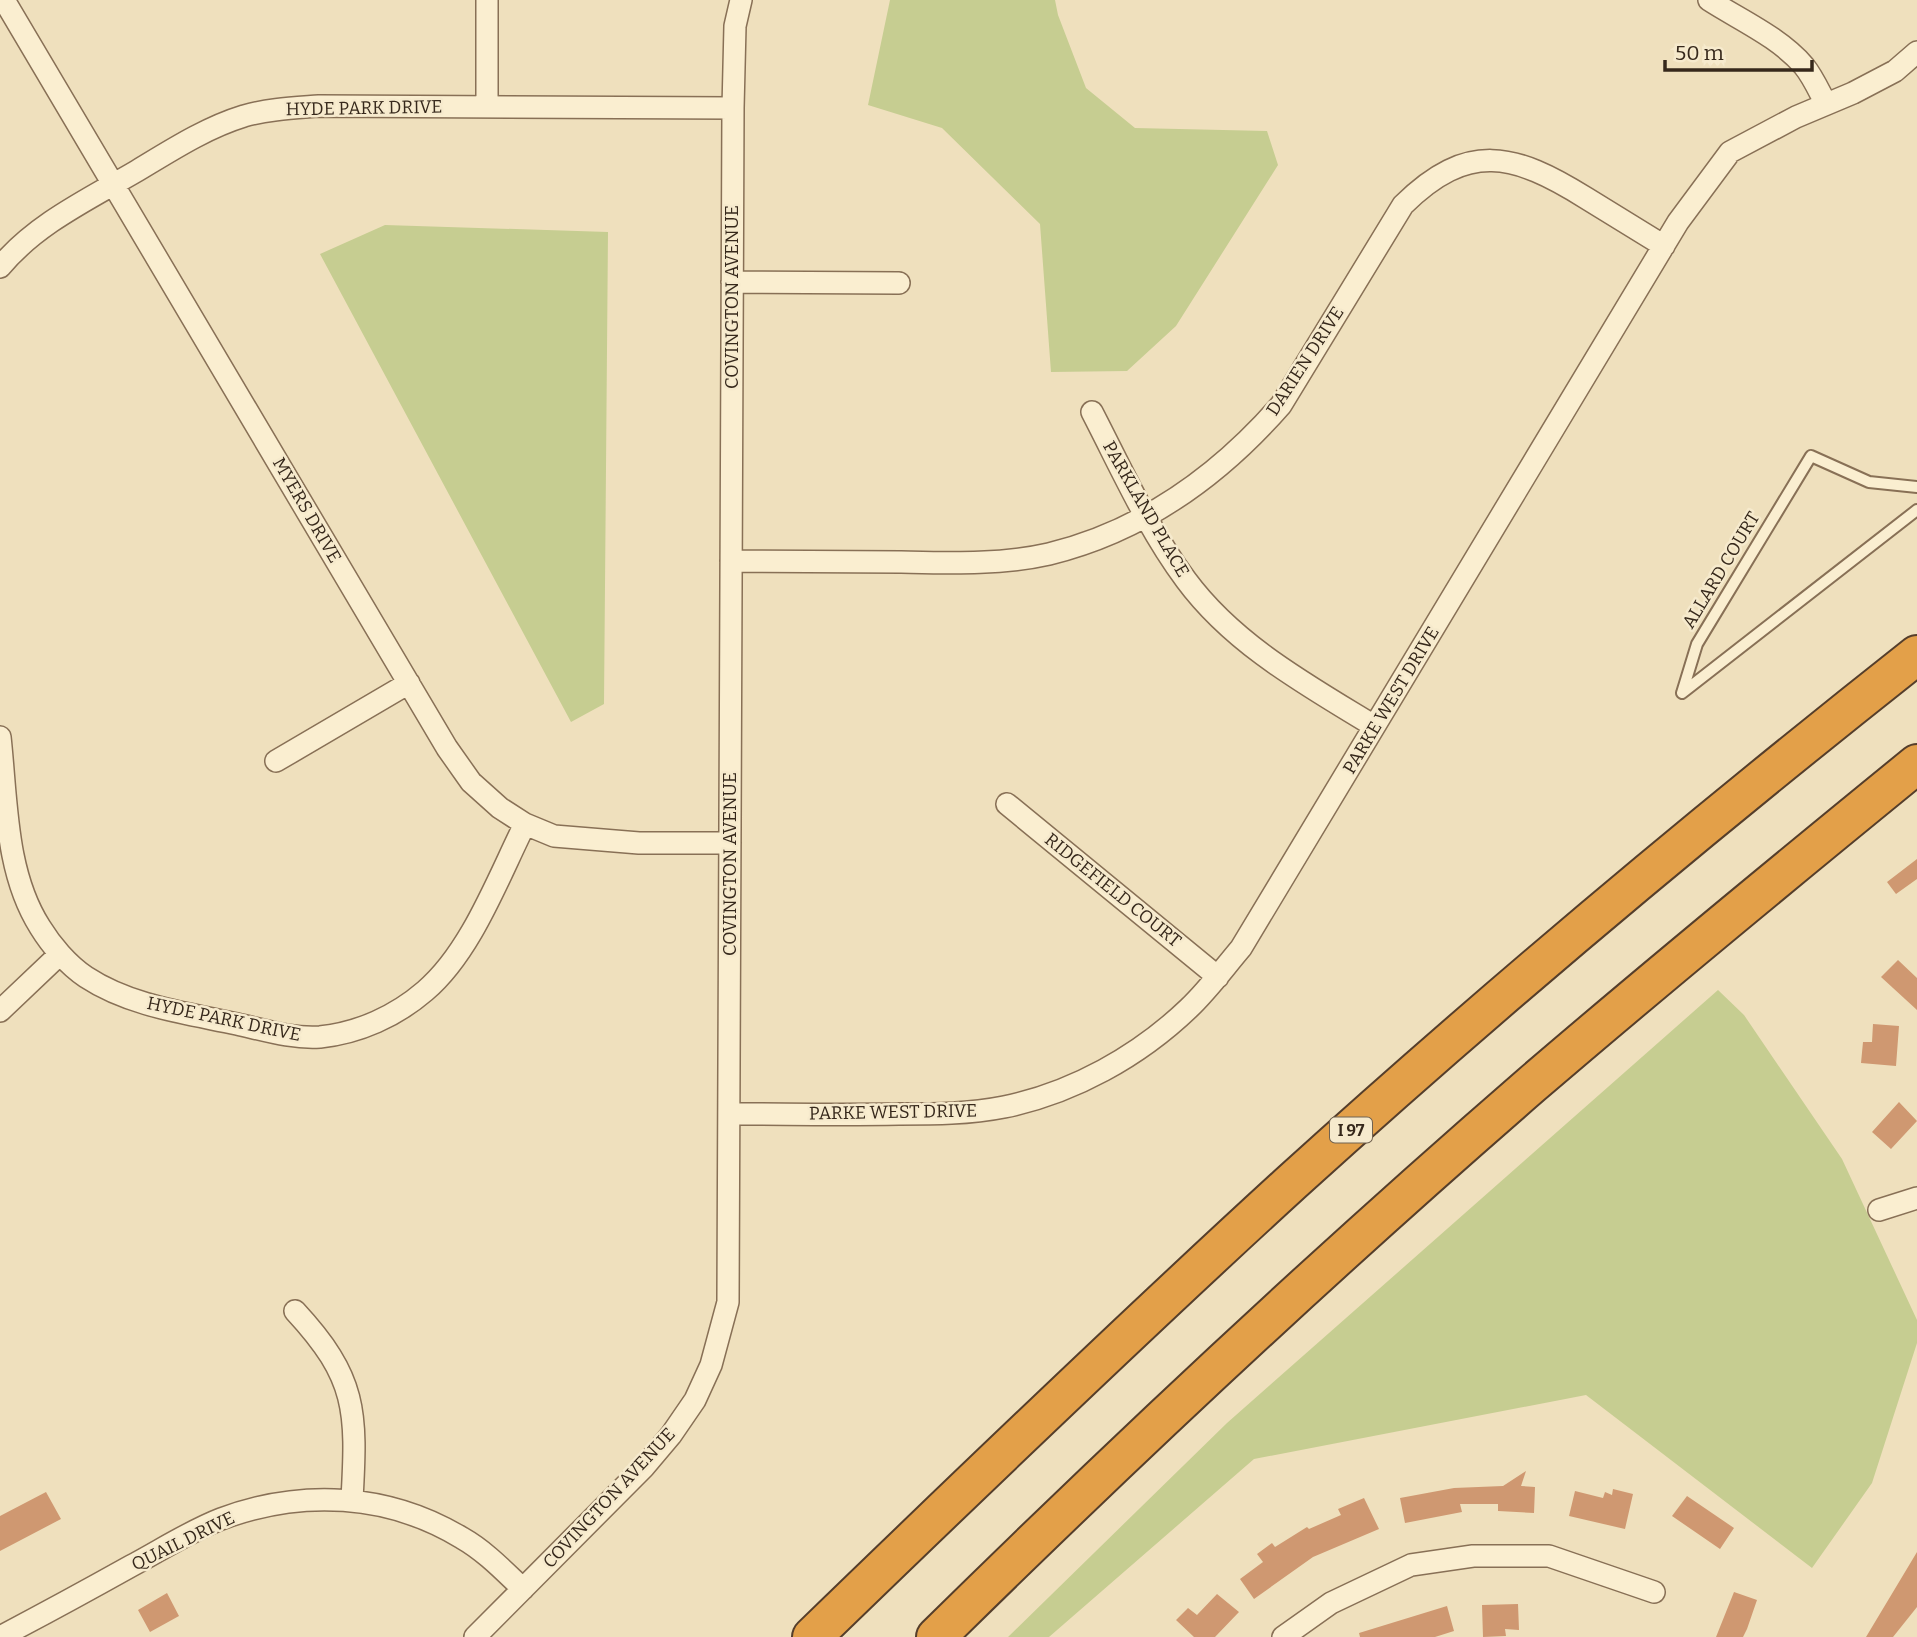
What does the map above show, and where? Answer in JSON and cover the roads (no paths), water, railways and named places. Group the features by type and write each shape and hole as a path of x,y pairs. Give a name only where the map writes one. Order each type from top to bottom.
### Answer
{"highway":[{"name":"I 97","path":"812,1637 1090,1370 1344,1136 1478,1017 1667,857 1917,655"},
{"path":"936,1637 1152,1428 1350,1245 1732,915 1917,764"}],"street":[{"name":"MYERS DRIVE","path":"4,0 447,748 471,782 500,808 525,824 554,836 639,843 730,843"},
{"path":"487,0 487,107"},
{"name":"COVINGTON AVENUE","path":"475,1637 643,1467 671,1435 695,1400 711,1366 728,1302 733,108 735,26 741,0"},
{"path":"1709,0 1795,56 1806,68 1826,104"},
{"name":"PARKE WEST DRIVE","path":"729,1114 958,1113 1005,1107 1083,1082 1130,1054 1189,1008 1241,948 1678,222 1730,152 1895,71 1917,52"},
{"name":"HYDE PARK DRIVE","path":"0,267 18,245 114,184 206,130 257,113 281,108 319,106 733,108"},
{"name":"DARIEN DRIVE","path":"731,561 1002,561 1047,554 1086,543 1147,517 1204,480 1265,424 1281,405 1403,205 1425,184 1450,169 1473,162 1497,160 1525,165 1552,177 1664,246"},
{"path":"732,282 899,283"},
{"name":"PARKLAND PLACE","path":"1092,412 1163,546 1186,581 1249,645 1286,672 1374,726"},
{"path":"276,761 409,683"},
{"name":"HYDE PARK DRIVE","path":"0,737 15,865 24,898 40,927 60,954 85,977 117,993 153,1006 290,1035 320,1037 364,1028 401,1009 426,990 447,969 467,940 525,824"},
{"name":"RIDGEFIELD COURT","path":"1007,804 1218,977"},
{"path":"0,1011 60,954"},
{"path":"1879,1210 1917,1198"},
{"path":"295,1311 333,1357 350,1398 355,1428 352,1499"},
{"name":"QUAIL DRIVE","path":"0,1637 36,1628 219,1520 281,1502 313,1498 352,1499 393,1508 431,1521 482,1551 523,1589"},
{"path":"1283,1637 1331,1603 1411,1565 1473,1556 1549,1556 1654,1592"}],"lane":[{"name":"ALLARD COURT","path":"1917,487 1869,482 1811,456 1697,644 1682,693 1917,510"}]}
